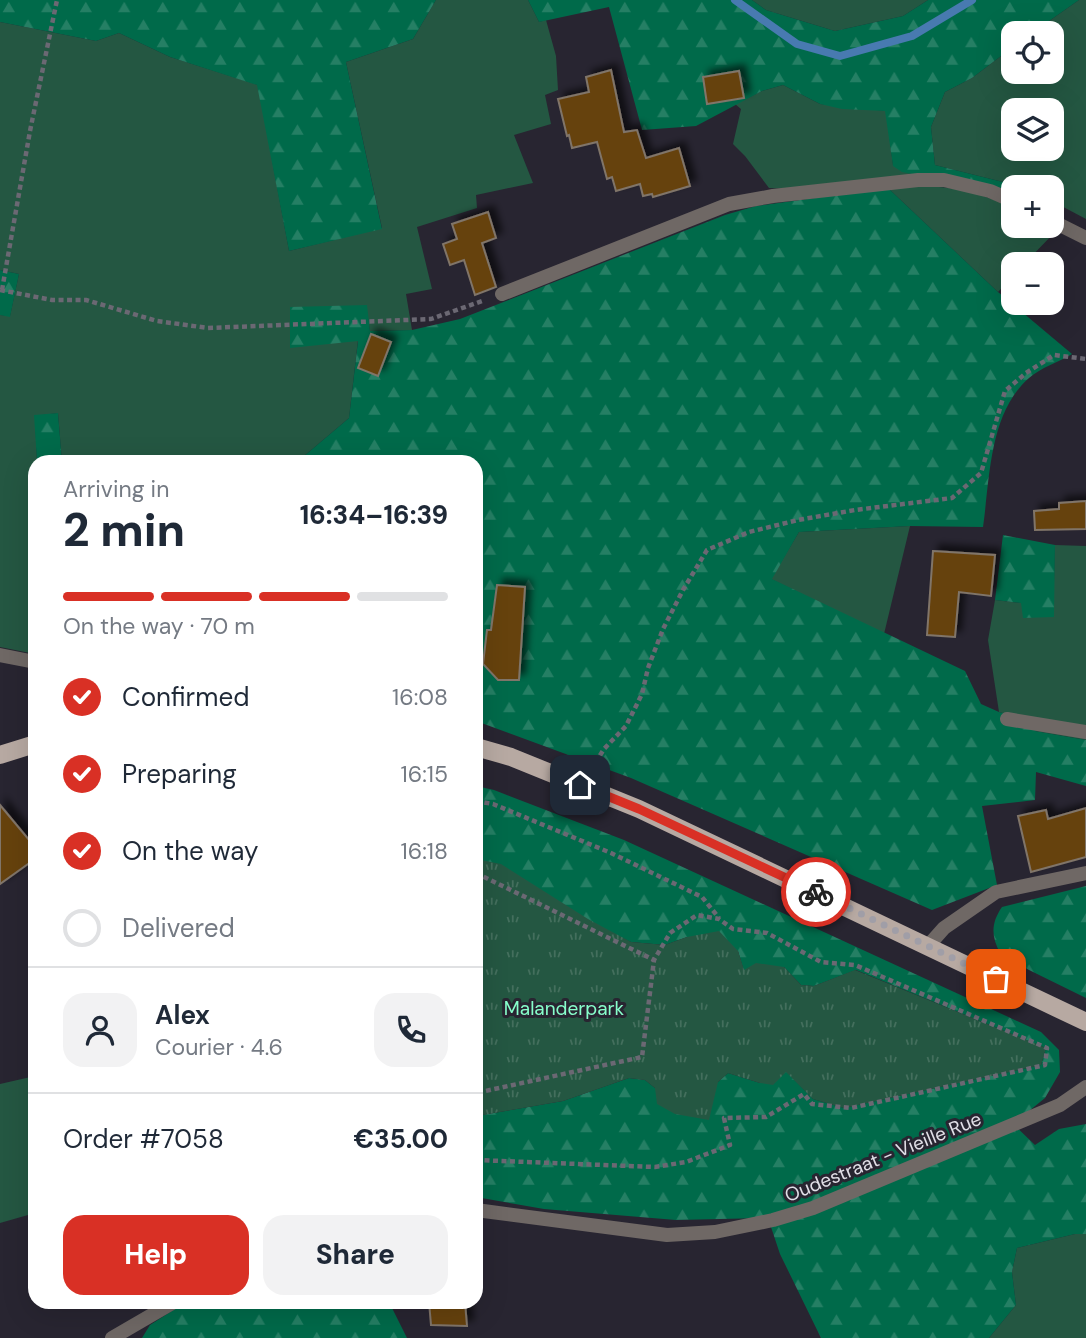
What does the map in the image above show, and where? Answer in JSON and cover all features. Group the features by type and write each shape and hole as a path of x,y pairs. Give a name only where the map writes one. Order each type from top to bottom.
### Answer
{"main road":[{"path":"0,755 28,746"},
{"path":"483,749 510,757 639,809 1086,1023"}],"street":[{"path":"502,294 729,204 918,180 944,180 1001,196"},
{"path":"1064,226 1086,238"},
{"path":"0,655 28,661"},
{"path":"1007,719 1086,732"},
{"path":"929,946 944,928 996,892 1086,873"},
{"name":"Oudestraat - Vieille Rue","path":"483,1211 667,1235 738,1228 813,1208 1060,1105 1086,1087"},
{"path":"112,1338 162,1309"}],"path":[{"path":"57,0 1,290 51,300 86,300 157,321 208,328 431,320 502,294"},
{"path":"580,785 604,749 626,726 642,694 648,668 663,629 682,590 707,550 749,532 798,520 952,498 981,473 1005,391 1054,355 1086,359"},
{"path":"483,802 611,853 702,897 719,919 733,929 767,933 821,962 855,965 1047,1048 1045,1065 851,1108 812,1104 804,1094 766,1117 724,1118 730,1145 686,1162 655,1167 483,1160"},
{"path":"483,876 654,960"},
{"path":"483,1091 642,1057 654,960 670,933 697,915 719,919"}],"green space":[{"path":"0,0 436,0 413,39 346,62 382,229 289,251 257,85 170,57 119,33 96,41 0,22"},
{"path":"436,0 528,0 539,22 546,20 556,56 558,90 545,95 551,124 514,135 533,183 476,195 477,208 417,227 432,289 406,294 412,330 370,331 366,305 358,340 349,418 305,455 61,455 58,413 35,416 37,455 28,455 28,653 0,647 0,315 10,316 19,274 0,270 0,22 96,41 119,33 170,57 258,85 289,251 382,228 346,62 413,39"},
{"path":"528,0 752,0 766,10 835,31 903,16 928,0 1079,0 1049,21 1001,21 1001,56 972,78 945,92 931,127 935,165 1001,182 1001,193 902,172 893,166 885,111 842,109 820,104 783,85 762,91 696,126 642,130 609,7 539,22"},
{"path":"752,0 928,0 903,16 835,31 766,10"},
{"path":"1079,0 1086,0 1086,219 1064,207 1064,175 1001,175 1001,182 935,165 931,127 945,92 972,78 1001,56 1001,84 1064,84 1064,21 1049,21"},
{"path":"783,85 820,104 886,111 893,165 913,175 788,189 769,188 733,144 741,109 735,104 762,91"},
{"path":"919,186 978,194 1001,203 1001,238 1049,238 1036,252 1001,252 1001,289 998,292 888,188"},
{"path":"888,188 1001,295 1001,315 1025,315 1072,354 1029,378 1006,409 994,447 983,527 910,526 799,532 772,579 965,671 981,704 999,712 1035,721 1035,731 1086,740 1086,786 1036,772 1035,800 982,806 997,885 932,910 631,778 483,724 483,455 305,455 349,418 358,341 290,348 290,307 367,305 370,331 412,330 460,319 725,215 756,206"},
{"path":"0,270 19,274 10,317 0,315"},
{"path":"58,413 61,455 37,455 34,415"},
{"path":"910,526 884,634 771,579 799,532"},
{"path":"1003,535 1055,545 1054,617 1023,618 1021,603 995,600"},
{"path":"1055,545 1086,546 1086,740 1035,731 1034,721 999,712 988,640 995,600 1021,603 1053,617"},
{"path":"483,788 624,840 1041,1032 1059,1050 1060,1072 1045,1098 1013,1124 1035,1145 1059,1129 1086,1124 1086,1234 1075,1234 1017,1248 1012,1272 1016,1305 989,1338 821,1338 780,1254 768,1218 676,1220 544,1209 483,1198 483,1115 563,1101 629,1078 645,1080 655,1088 718,1082 728,1073 760,1083 786,1071 813,1099 844,1108 1041,1065 1046,1048 856,970 814,986 801,985 784,967 744,971 738,951 687,937 665,945 631,942 483,863"},
{"name":"Malanderpark","path":"483,860 501,864 588,919 631,942 665,945 687,937 719,931 738,951 744,970 756,963 784,967 801,985 814,986 855,970 1046,1048 1041,1065 844,1108 813,1099 786,1072 773,1085 728,1073 718,1082 709,1120 675,1114 657,1104 655,1088 645,1080 629,1078 563,1101 483,1115"},
{"path":"1086,886 1086,998 1000,953 994,930 1002,907"},
{"path":"28,1078 28,1215 0,1223 0,1084"},
{"path":"1075,1234 1086,1234 1086,1338 989,1338 1016,1305 1012,1272 1017,1248"},
{"path":"175,1309 392,1309 407,1338 142,1338 150,1325"}],"building":[{"path":"611,70 624,132 637,130 646,158 679,148 690,186 653,197 652,194 643,196 640,184 616,191 612,177 607,179 597,142 572,148 558,99 589,92 586,77"},
{"path":"739,71 744,98 707,104 703,77"},
{"path":"488,212 496,238 482,243 496,287 475,295 464,260 450,265 443,244 457,239 452,224"},
{"path":"371,334 391,342 378,376 358,368"},
{"path":"1086,501 1086,529 1035,530 1034,511 1059,509 1059,503"},
{"path":"933,551 995,555 991,596 959,592 955,637 927,635"},
{"path":"497,585 525,587 519,680 498,680 483,664"},
{"path":"0,805 28,839 28,864 0,884"},
{"path":"1086,808 1086,857 1031,872 1018,816 1046,810 1048,819"},
{"path":"430,1309 466,1309 467,1326 431,1325"}],"waterway":[{"path":"735,0 797,44 840,56 912,36 972,0"}],"way so far":[{"path":"816,892 996,979"}],"route":[{"path":"580,785 639,809 816,892"}]}
